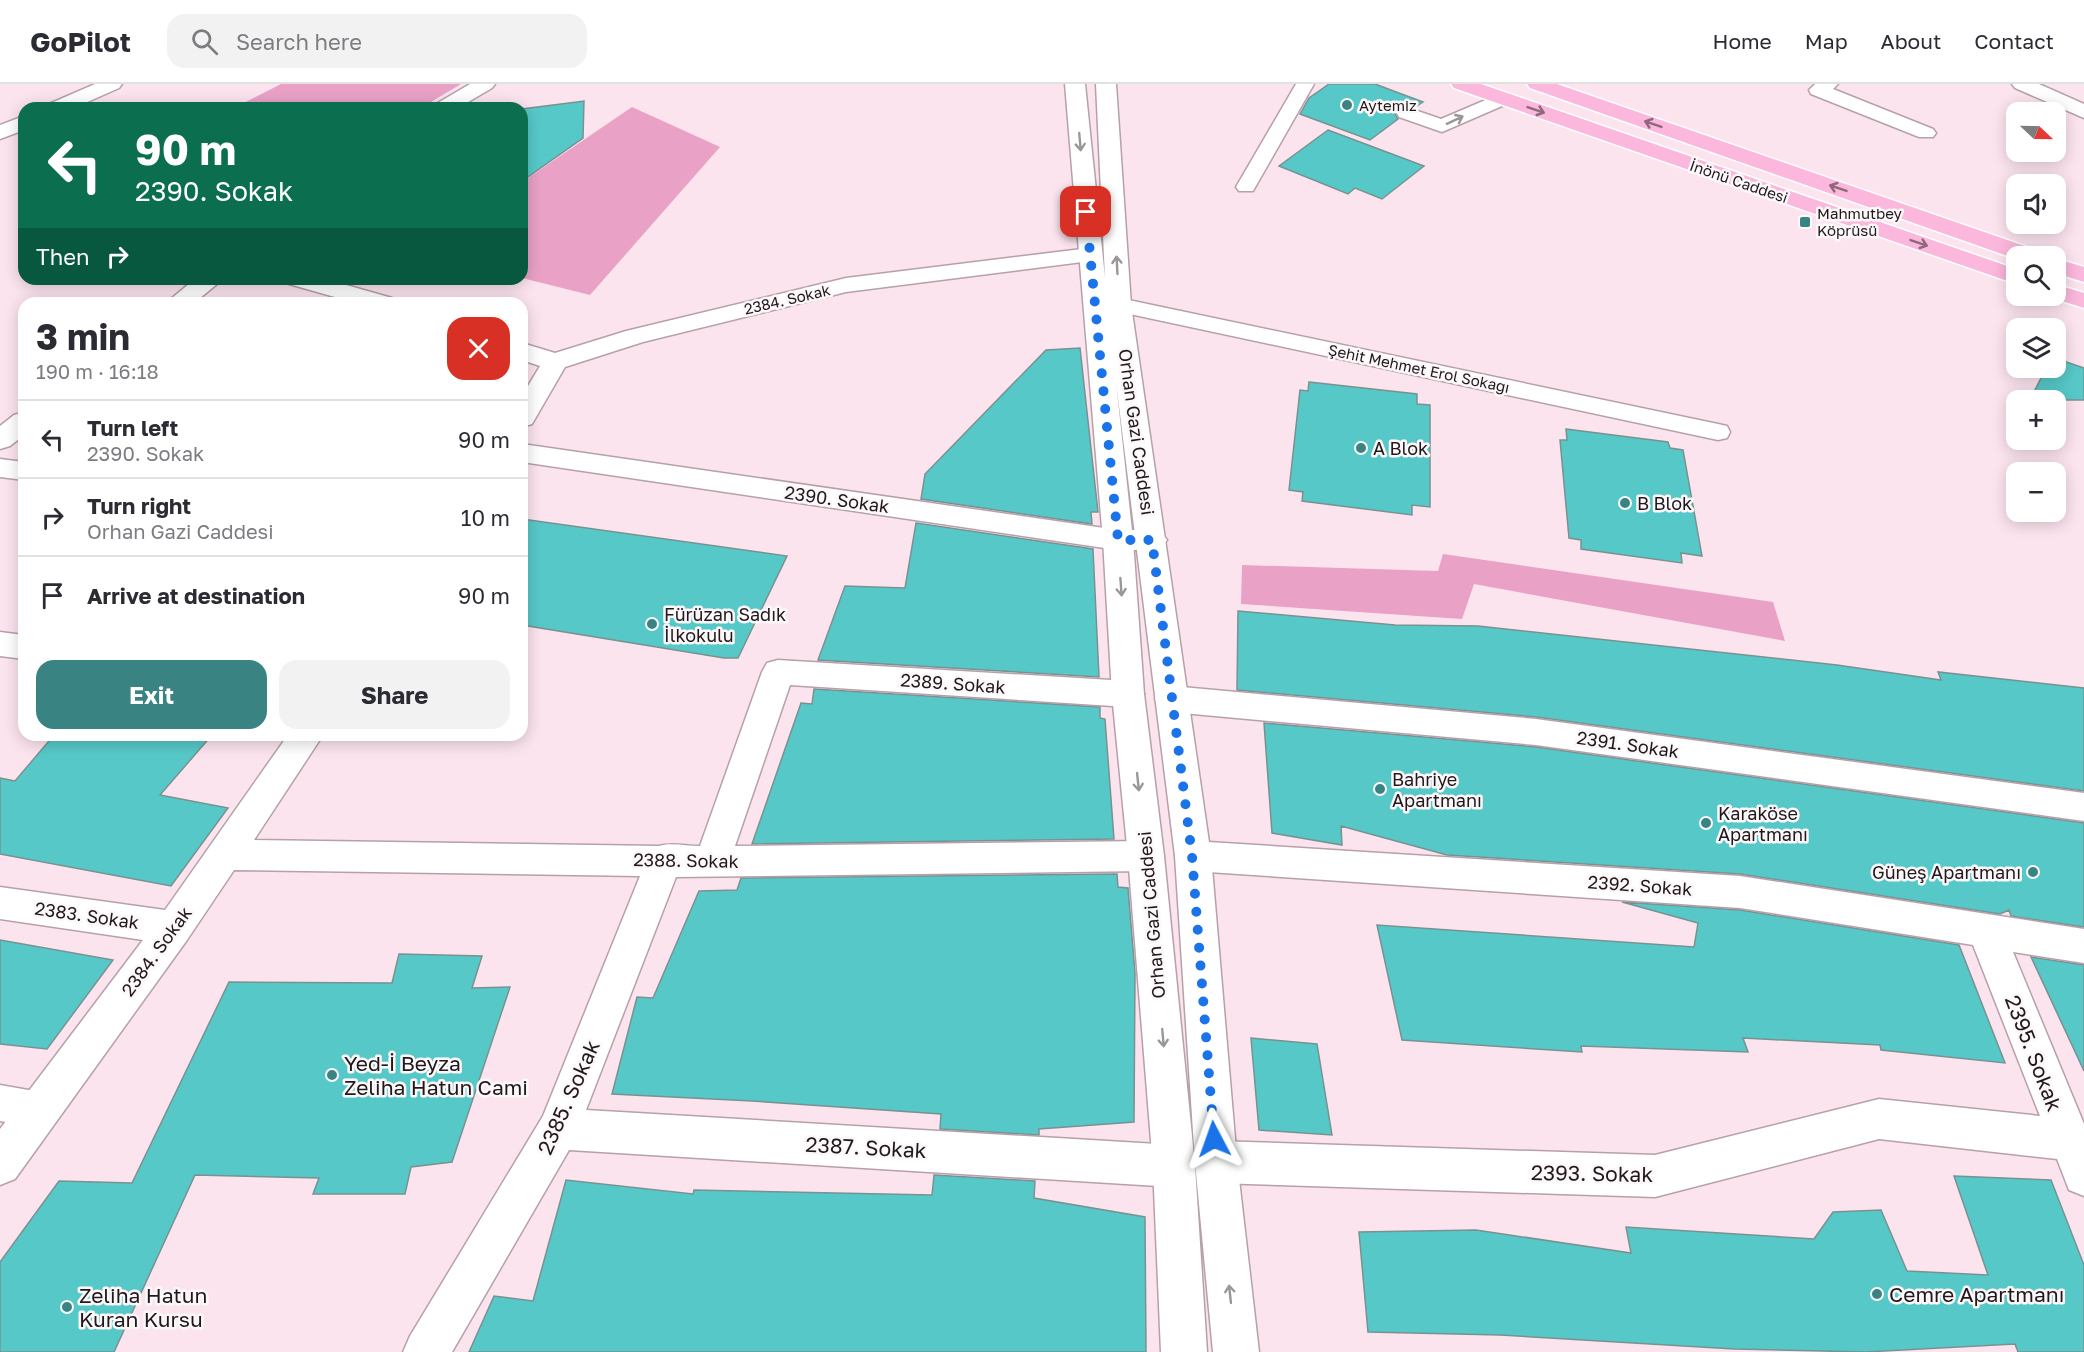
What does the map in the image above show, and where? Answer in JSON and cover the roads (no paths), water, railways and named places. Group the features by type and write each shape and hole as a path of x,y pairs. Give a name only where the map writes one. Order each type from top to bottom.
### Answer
{"main road":[{"name":"İnönü Caddesi","path":"1461,84 2006,274"},
{"name":"İnönü Caddesi","path":"1537,84 2006,247"},
{"path":"2066,269 2084,275"},
{"path":"2066,295 2084,301"}],"street":[{"path":"70,102 112,84"},
{"path":"454,102 485,84"},
{"name":"Orhan Gazi Caddesi","path":"1075,84 1118,540 1128,694 1146,856 1174,1166 1184,1352"},
{"name":"Orhan Gazi Caddesi","path":"1106,84 1119,305 1152,540 1192,856 1216,1162 1236,1352"},
{"path":"2022,84 2084,112"},
{"name":"2384. Sokak","path":"555,362 635,336 846,285 1090,255"},
{"path":"186,297 203,285"},
{"path":"319,285 360,297"},
{"path":"528,353 555,362 528,408"},
{"path":"0,440 18,426"},
{"name":"2390. Sokak","path":"528,454 1118,540 1152,540"},
{"path":"0,468 18,470"},
{"path":"0,644 18,646"},
{"name":"2389. Sokak","path":"712,862 778,672 1128,694"},
{"name":"2391. Sokak","path":"1171,699 1536,732 2084,807"},
{"name":"2384. Sokak","path":"0,1164 174,928 302,741"},
{"name":"2388. Sokak","path":"225,855 665,859 712,862 1146,856"},
{"name":"2392. Sokak","path":"1192,856 1740,892 2084,946"},
{"name":"2385. Sokak","path":"426,1352 558,1129 665,859"},
{"name":"2383. Sokak","path":"0,903 174,928"},
{"name":"2395. Sokak","path":"1986,930 2076,1157"},
{"name":"2393. Sokak","path":"1216,1162 1655,1176 1879,1119 2076,1157"},
{"name":"2387. Sokak","path":"558,1129 1174,1166"}],"lane":[{"path":"1246,187 1305,84"},
{"path":"1829,84 1818,90 1926,133"},
{"path":"1406,113 1442,126 1503,99"},
{"name":"Şehit Mehmet Erol Sokağı","path":"1119,305 1718,432"},
{"path":"0,1103 40,1110"}],"place":[{"name":"Aytemiz","path":"1347,105"},
{"name":"Mahmutbey Köprüsü","path":"1805,222"},
{"name":"A Blok","path":"1361,448"},
{"name":"B Blok","path":"1625,503"},
{"name":"Fürüzan Sadık İlkokulu","path":"652,624"},
{"name":"Bahriye Apartmanı","path":"1380,789"},
{"name":"Karaköse Apartmanı","path":"1706,823"},
{"name":"Güneş Apartmanı","path":"2033,872"},
{"name":"Yed-İ Beyza Zeliha Hatun Cami","path":"332,1075"},
{"name":"Cemre Apartmanı","path":"1877,1294"},
{"name":"Zeliha Hatun Kuran Kursu","path":"67,1307"}]}
